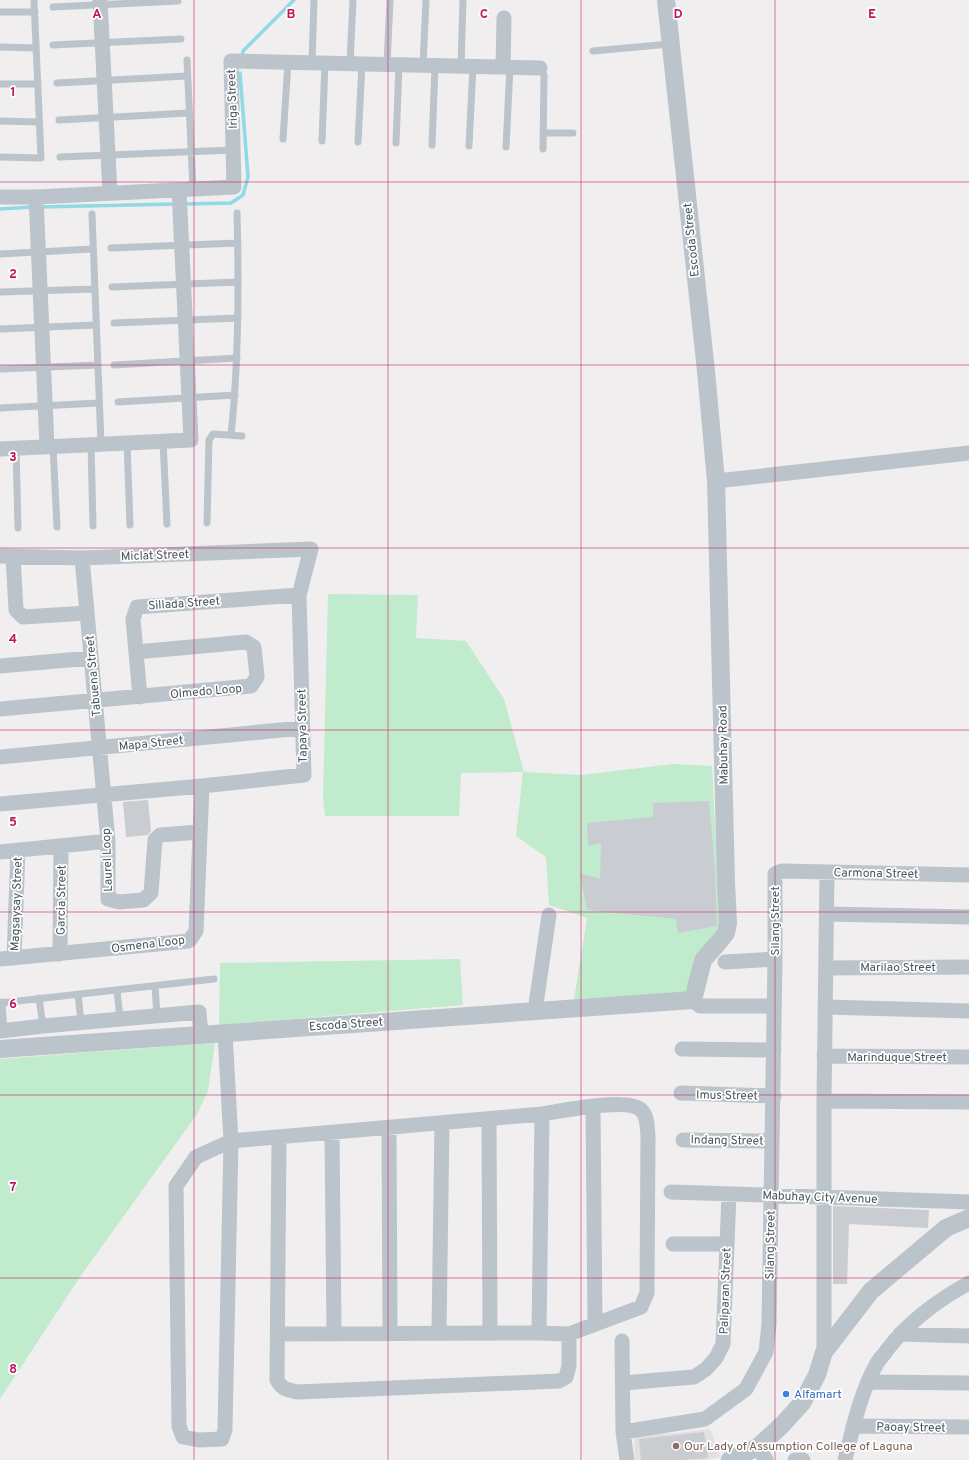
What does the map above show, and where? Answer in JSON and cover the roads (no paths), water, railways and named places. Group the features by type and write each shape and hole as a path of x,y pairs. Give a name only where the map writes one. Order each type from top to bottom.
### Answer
{"street":[{"name":"Escoda Street","path":"666,0 706,371 716,481"},
{"path":"100,2 110,193"},
{"path":"504,18 507,67"},
{"name":"Iriga Street","path":"0,198 234,187 231,61 540,68"},
{"path":"0,449 191,440 178,190"},
{"path":"36,197 45,405 50,446"},
{"path":"716,481 969,453"},
{"name":"Mabuhay Road","path":"693,1000 702,960 720,942 726,933 728,924 716,481"},
{"name":"Miclat Street","path":"6,557 82,558 310,549"},
{"name":"Tapaya Street","path":"0,804 202,786 304,775 299,595 310,549"},
{"path":"6,557 16,610 23,617 87,613"},
{"name":"Tabuena Street","path":"82,558 104,795"},
{"name":"Sillada Street","path":"140,697 133,619 137,607 299,595"},
{"name":"Olmedo Loop","path":"0,709 251,686 257,677 254,647 246,642 136,652"},
{"path":"0,666 91,658"},
{"name":"Mapa Street","path":"0,757 302,728"},
{"name":"Osmena Loop","path":"7,959 189,941 196,931 202,786"},
{"name":"Laurel Loop","path":"104,795 108,841 108,899 119,902 143,900 151,893 155,840 160,835 200,832"},
{"path":"0,852 108,841"},
{"name":"Garcia Street","path":"60,954 61,846"},
{"name":"Magsaysay Street","path":"7,959 18,850"},
{"name":"Carmona Street","path":"782,871 969,875"},
{"name":"Silang Street","path":"623,1432 705,1419 746,1389 766,1352 769,1324 774,1096 775,874 782,871"},
{"path":"730,1460 762,1454 782,1425 802,1403 817,1375 824,1352 824,1056 828,872"},
{"path":"827,914 969,917"},
{"path":"535,1011 549,915"},
{"path":"725,962 775,959"},
{"name":"Marilao Street","path":"827,968 969,967"},
{"name":"Escoda Street","path":"0,1049 693,1000"},
{"path":"693,1000 700,1006 774,1006"},
{"path":"826,1007 969,1011"},
{"path":"2,1031 81,1022 199,1012 201,1035"},
{"path":"225,1033 231,1141 225,1430 222,1439 199,1440 183,1438 179,1426 176,1186 196,1157 231,1141 542,1114 611,1104 631,1104 641,1109 645,1115 648,1136 647,1293 641,1307 569,1334 278,1334"},
{"path":"682,1049 774,1050"},
{"name":"Marinduque Street","path":"824,1056 969,1057"},
{"name":"Imus Street","path":"681,1093 774,1096"},
{"path":"824,1101 969,1102"},
{"path":"593,1107 595,1324"},
{"path":"539,1333 542,1114"},
{"path":"489,1119 490,1333"},
{"path":"439,1333 442,1123"},
{"path":"389,1128 390,1333"},
{"path":"332,1133 334,1334"},
{"path":"279,1137 277,1380 280,1386 285,1389 298,1392 559,1381 566,1377 568,1366 569,1334"},
{"name":"Indang Street","path":"682,1140 772,1141"},
{"name":"Mabuhay City Avenue","path":"671,1192 969,1202"},
{"name":"Paliparan Street","path":"623,1383 694,1377 706,1369 716,1358 723,1344 729,1194"},
{"path":"824,1352 871,1291 946,1228 969,1218"},
{"path":"673,1244 727,1244"},
{"path":"845,1460 853,1426 868,1382 877,1363 900,1334 920,1316 950,1294 969,1283"},
{"path":"950,1294 969,1294"},
{"path":"900,1334 969,1336"},
{"path":"622,1341 623,1432 626,1460"},
{"path":"868,1382 969,1383"},
{"name":"Paoay Street","path":"853,1426 969,1428"},
{"path":"795,1460 803,1460"}],"lane":[{"path":"0,157 41,158 34,0"},
{"path":"314,0 319,63 322,141"},
{"path":"353,0 358,142"},
{"path":"390,0 396,143"},
{"path":"426,0 432,145"},
{"path":"463,0 467,66 469,146"},
{"path":"53,7 100,2 178,1"},
{"path":"0,12 35,12"},
{"path":"54,45 181,39"},
{"path":"593,52 670,44"},
{"path":"0,48 36,48"},
{"path":"187,60 194,189"},
{"path":"283,140 288,62"},
{"path":"506,147 507,67"},
{"path":"540,68 544,75 543,149"},
{"path":"57,83 187,76"},
{"path":"0,84 38,84"},
{"path":"60,120 190,112"},
{"path":"0,121 40,122"},
{"path":"544,133 573,134"},
{"path":"60,157 233,150"},
{"path":"231,435 237,358 237,213"},
{"path":"92,214 100,403 96,444 93,526"},
{"path":"111,248 238,243"},
{"path":"0,254 93,249"},
{"path":"112,287 238,282"},
{"path":"0,292 94,289"},
{"path":"114,324 238,318"},
{"path":"0,329 96,325"},
{"path":"114,365 237,358"},
{"path":"0,369 98,365"},
{"path":"118,402 235,395"},
{"path":"0,408 100,403"},
{"path":"207,523 210,440 213,434 242,436"},
{"path":"163,442 166,524"},
{"path":"127,443 130,525"},
{"path":"50,446 57,527"},
{"path":"16,448 18,528"},
{"path":"2,1031 1,1002 214,979"},
{"path":"155,986 157,1016"},
{"path":"117,990 120,1019"},
{"path":"78,994 81,1022"},
{"path":"39,998 43,1026"}],"waterway":[{"path":"242,58 243,51 294,0"},
{"path":"184,204 231,203 243,195 248,177 240,73"},
{"path":"40,207 176,204"},
{"path":"0,209 32,207"}],"place":[{"name":"Alfamart","path":"786,1394"},
{"name":"Our Lady of Assumption College of Laguna","path":"676,1446"}]}
